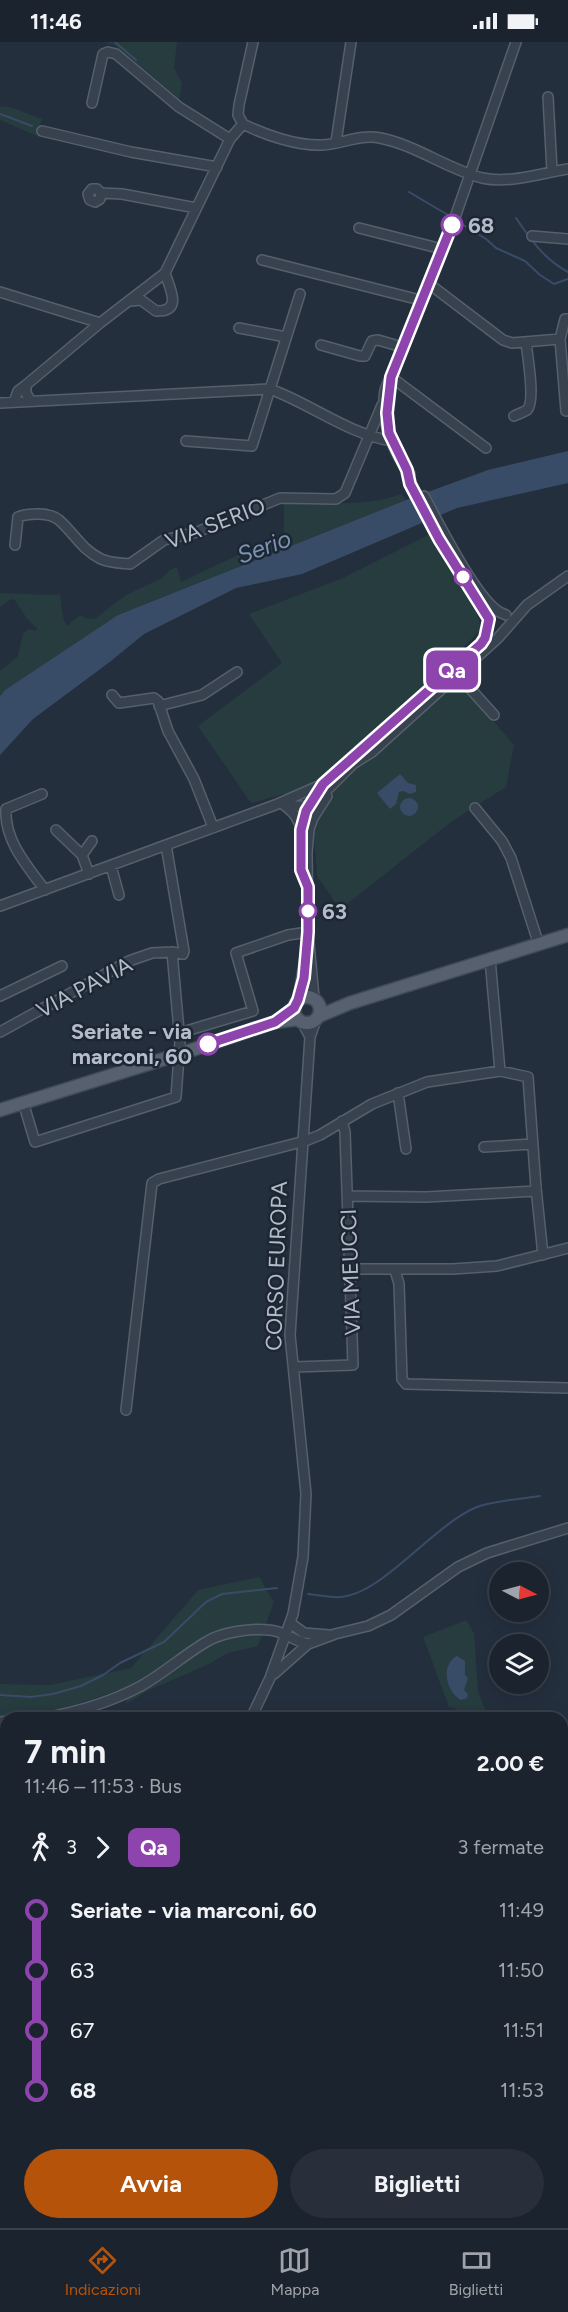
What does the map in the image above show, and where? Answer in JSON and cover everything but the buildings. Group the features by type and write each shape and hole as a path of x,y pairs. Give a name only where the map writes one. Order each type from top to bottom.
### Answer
{"main road":[{"path":"298,1012 310,1023 339,1007 568,935"},
{"path":"0,1110 275,1022 298,1012 307,996 339,1007"},
{"name":"CORSO EUROPA","path":"316,1000 321,1008 317,1018"}],"street":[{"path":"253,42 238,115 243,124 255,130 304,144 323,145 362,137 378,138 398,143 472,174 498,180 516,179 568,169"},
{"path":"336,142 351,42"},
{"path":"368,436 382,405 385,390 420,300 472,174 516,42"},
{"path":"92,103 103,54 108,52 116,54 179,107 230,139"},
{"path":"548,97 552,171"},
{"path":"14,402 18,391 165,273 230,139 243,124"},
{"path":"42,131 131,152 217,167"},
{"path":"101,193 122,194 196,208"},
{"path":"360,228 442,249"},
{"path":"532,236 568,239"},
{"path":"261,260 420,300"},
{"path":"128,301 141,300 156,311 167,309 172,304 173,292 165,273"},
{"path":"428,283 503,340 512,343 560,339"},
{"path":"0,292 100,323"},
{"path":"186,441 252,446 300,294"},
{"path":"566,411 560,339 565,320 568,319"},
{"path":"239,328 286,337"},
{"path":"321,345 360,356 365,356 372,341 378,340 402,347"},
{"path":"514,416 527,410 530,404 531,389 526,342"},
{"path":"391,377 387,413 391,437"},
{"path":"391,377 486,448"},
{"path":"26,385 26,393 30,400"},
{"path":"0,403 270,389 368,436 391,437"},
{"path":"382,405 391,437 407,470 489,622 495,631 505,627"},
{"path":"373,426 382,427 391,437"},
{"name":"VIA SERIO","path":"15,545 18,517 26,513 48,516 58,519 76,540 102,559 130,564 164,540 197,532 280,498 336,499 345,493 368,436"},
{"path":"442,536 481,593 502,614 505,627"},
{"path":"280,805 310,807 353,764 372,752 498,638 505,627 527,605 568,576"},
{"path":"0,906 213,827 280,805 323,784 481,644 492,614 502,614 527,605"},
{"path":"159,706 202,695 237,672"},
{"path":"457,674 494,715"},
{"path":"112,695 119,703 154,698 168,731 194,779 213,827"},
{"name":"CORSO EUROPA","path":"298,1012 308,932 309,829 313,818 334,786 372,752"},
{"name":"CORSO EUROPA","path":"308,887 301,870 301,830 304,817 323,784"},
{"path":"42,794 6,809 6,819 18,854 45,890"},
{"path":"280,805 300,822 301,830"},
{"path":"475,808 502,841 511,858 539,945"},
{"path":"56,830 82,855 89,874"},
{"path":"82,855 92,841"},
{"path":"23,1102 35,1142 176,1098 180,1054 172,952 183,954 184,951 166,845"},
{"path":"111,866 119,895"},
{"path":"186,1031 253,1011 236,953 288,935 308,932"},
{"name":"CORSO EUROPA","path":"308,932 316,1000"},
{"name":"VIA PAVIA","path":"0,1032 129,961 152,953 172,952"},
{"path":"490,959 500,1071"},
{"path":"0,996 62,966"},
{"path":"298,1012 310,1037"},
{"name":"CORSO EUROPA","path":"254,1712 270,1678 290,1623 299,1584 305,1532 306,1494 290,1335 291,1295 305,1141 310,1037 317,1018"},
{"path":"126,1410 152,1183 159,1179 305,1141 320,1135 372,1104 427,1082 500,1071 528,1077 543,1255"},
{"path":"399,1093 405,1149"},
{"name":"VIA MEUCCI","path":"294,1367 353,1365 348,1196 345,1132 342,1121"},
{"path":"484,1147 533,1144"},
{"path":"348,1196 426,1197 536,1191"},
{"path":"350,1269 395,1270 497,1266 568,1248"},
{"path":"395,1270 399,1284 402,1379 406,1384 568,1388"},
{"path":"270,1678 308,1644 335,1634 368,1626 391,1615 458,1567 487,1553 568,1528"},
{"path":"290,1623 304,1633 335,1634"},
{"path":"73,1712 102,1703 138,1687 171,1668 208,1641 240,1632 266,1630 286,1634 291,1639 308,1644"}],"green space":[{"path":"103,42 177,42 174,68 182,83 179,99 114,45"},
{"path":"0,106 10,107 42,119 37,136 0,120"},
{"path":"402,494 406,500 118,615 5,690 0,696 0,671 18,656 23,633 29,629 36,631 37,628 28,620 14,599 0,607 0,593 60,594 67,626 80,615 88,619 96,618 126,595 162,578 177,567 181,582 242,553 268,545 284,535 284,502 359,503"},
{"path":"430,534 477,613 481,629 446,666 514,745 506,787 451,822 347,904 335,902 317,876 312,811 284,794 251,803 198,726 282,663 249,614 343,578"},
{"path":"259,1577 274,1602 258,1646 228,1653 209,1664 147,1691 126,1704 124,1688 68,1708 34,1712 0,1712 0,1684 50,1685 131,1668 198,1590"},
{"path":"466,1620 474,1633 478,1691 486,1712 456,1712 455,1708 449,1707 423,1637"}],"water":[{"path":"568,451 568,483 457,508 302,574 236,588 144,634 33,719 0,755 0,696 5,690 118,615 406,500 488,470"},
{"path":"400,774 408,783 416,785 416,792 410,794 399,792 396,804 390,809 377,793"},
{"path":"409,798 415,801 418,807 415,813 409,816 403,813 400,807 403,801"},
{"path":"457,1656 465,1661 465,1675 468,1678 464,1690 468,1694 467,1698 461,1700 452,1691 447,1678 448,1666"}],"waterway":[{"path":"115,42 136,60"},
{"path":"0,114 32,126"},
{"path":"409,192 448,215"},
{"path":"516,218 545,255 568,272"},
{"path":"460,223 496,248 525,261 554,284 568,279"},
{"path":"308,1594 340,1597 356,1593 390,1572 443,1528 477,1507 540,1496"},
{"path":"0,1695 31,1697 81,1686 120,1663 164,1642 206,1602 222,1594 277,1588"}],"bus line":[{"name":"Qa","path":"208,1044 275,1022 294,1008 304,978 308,932 308,887 301,870 301,830 306,811 323,784 481,644 489,625 489,619 439,539 410,484 407,470 389,433 387,413 391,377 452,225"}],"place":[{"name":"68","path":"452,225"},
{"name":"63","path":"308,911"},
{"name":"Seriate - via marconi, 60","path":"208,1044"}],"water label":[{"name":"Serio","path":"264,547"}]}
